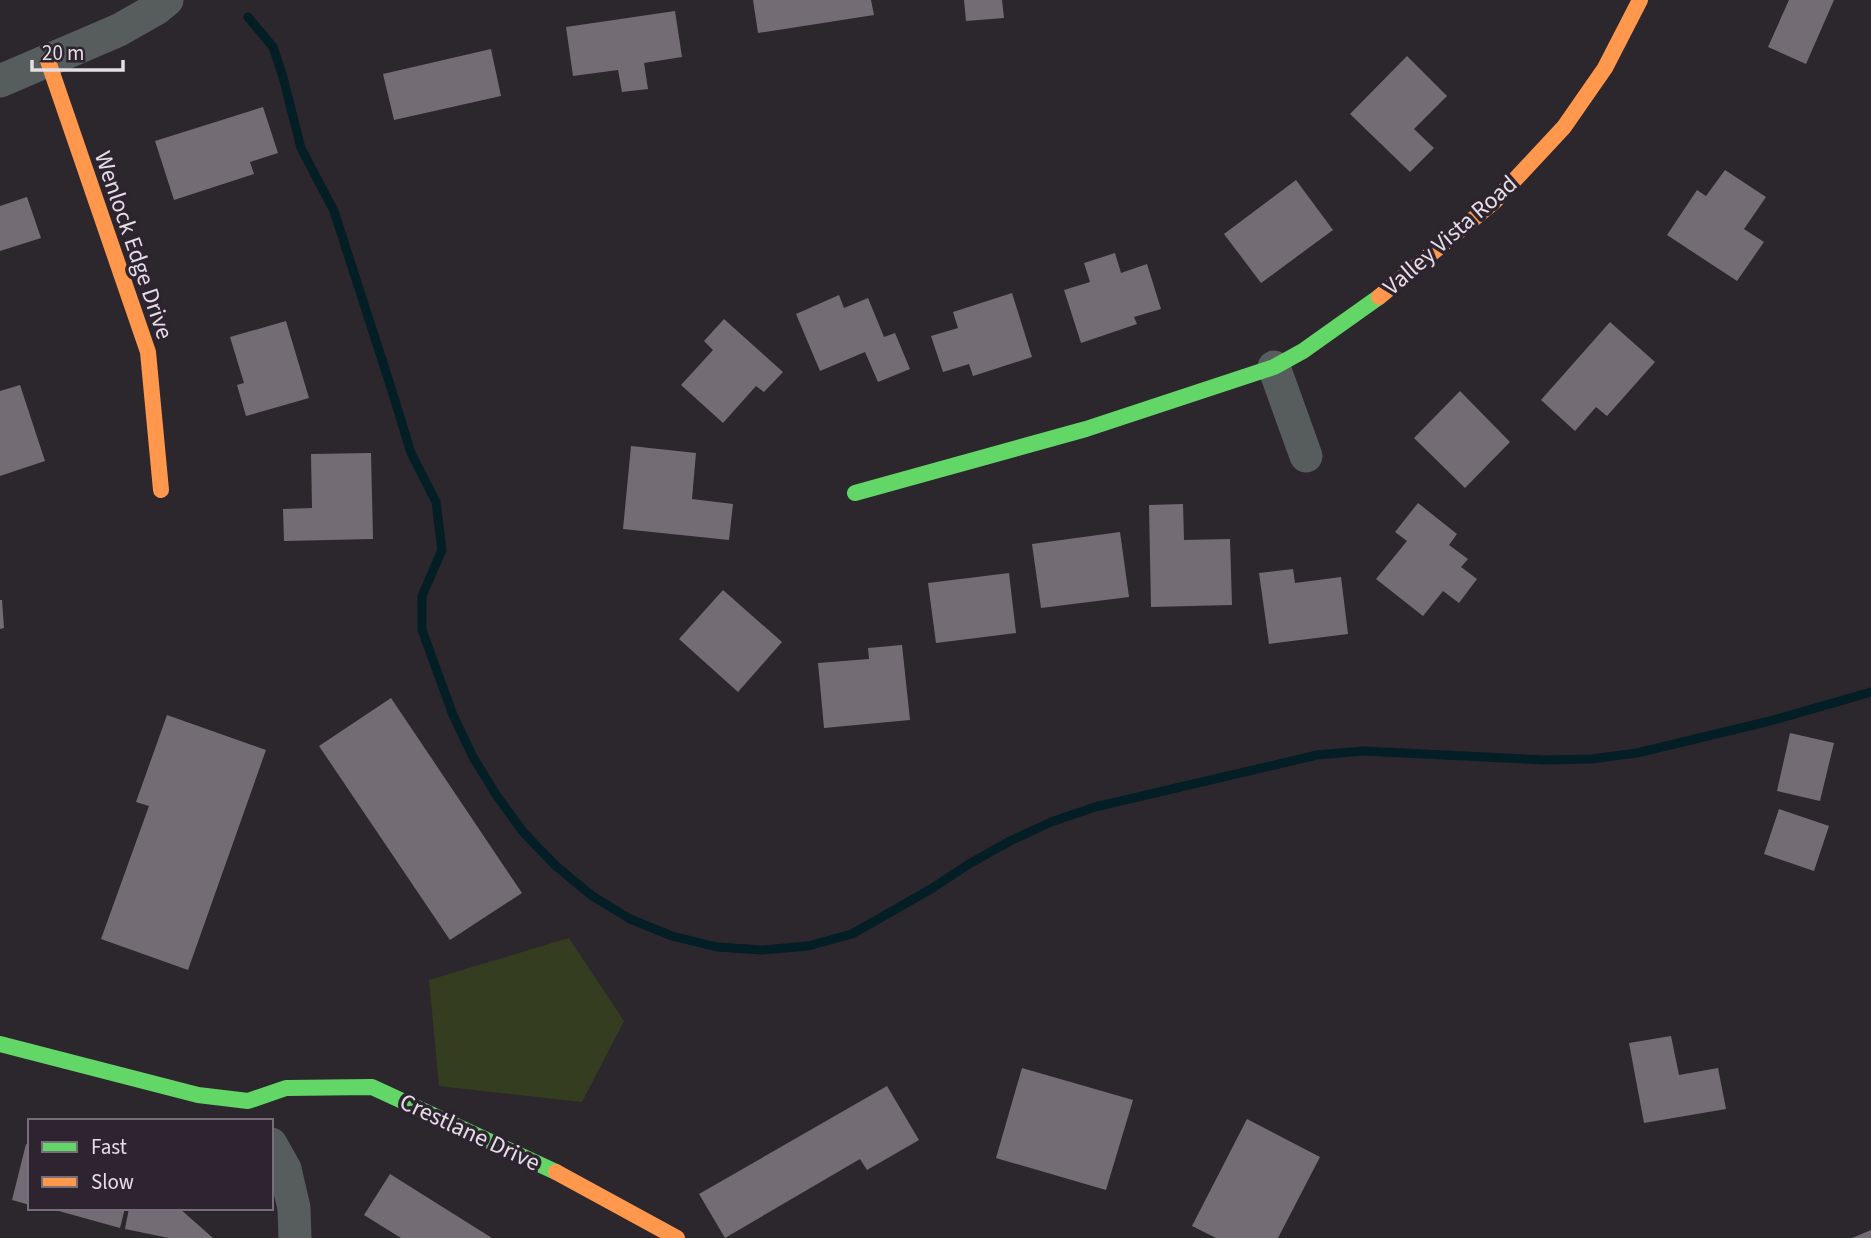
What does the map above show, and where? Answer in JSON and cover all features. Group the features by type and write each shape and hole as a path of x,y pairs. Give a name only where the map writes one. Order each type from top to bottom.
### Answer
{"street":[{"path":"0,81 118,30 167,0"},
{"name":"Valley Vista Road","path":"855,493 1086,429 1274,367 1313,345 1385,292 1495,201 1564,127 1605,68 1640,0"},
{"name":"Wenlock Edge Drive","path":"48,61 148,352 161,490"},
{"path":"1274,367 1306,456"},
{"name":"Crestlane Drive","path":"0,1044 254,1111 286,1088 372,1087 573,1180 677,1238"},
{"path":"273,1148 285,1169 294,1208 295,1238"}],"green space":[{"path":"569,938 624,1021 582,1102 439,1086 429,980"}],"building":[{"path":"753,0 871,0 874,15 758,33"},
{"path":"964,0 1002,0 1004,18 966,21"},
{"path":"1789,0 1834,0 1806,64 1768,47"},
{"path":"675,11 682,57 644,63 648,89 622,92 618,70 573,76 566,27"},
{"path":"491,49 501,96 394,120 383,74"},
{"path":"1407,56 1447,96 1414,129 1434,148 1410,172 1350,114"},
{"path":"263,107 278,153 250,162 254,174 174,200 155,141"},
{"path":"1725,170 1766,197 1744,229 1764,242 1737,281 1667,235 1697,190 1706,196"},
{"path":"1296,180 1333,230 1261,283 1224,234"},
{"path":"27,197 41,238 0,251 0,206"},
{"path":"1115,253 1121,273 1147,264 1161,309 1134,317 1137,324 1081,343 1064,290 1090,282 1084,263"},
{"path":"1012,293 1032,357 973,376 969,364 943,372 931,336 958,328 953,312"},
{"path":"839,295 844,308 868,298 884,337 895,333 910,369 878,382 865,352 820,371 796,314"},
{"path":"724,319 783,372 764,392 756,386 723,423 681,385 713,350 704,341"},
{"path":"286,321 309,398 246,416 237,385 244,383 230,337"},
{"path":"1610,322 1655,362 1607,416 1596,407 1575,431 1541,400"},
{"path":"20,385 45,461 0,476 0,391"},
{"path":"1460,391 1510,442 1465,488 1414,438"},
{"path":"631,446 696,453 692,499 733,504 729,540 623,529"},
{"path":"371,453 373,539 284,541 283,509 312,508 311,454"},
{"path":"1418,503 1457,534 1449,545 1468,559 1461,567 1477,579 1459,603 1443,591 1423,616 1376,579 1407,541 1395,532"},
{"path":"1183,504 1184,540 1230,539 1232,605 1151,607 1149,505"},
{"path":"1120,532 1129,597 1041,608 1032,544"},
{"path":"1293,569 1295,583 1341,577 1348,634 1269,644 1259,573"},
{"path":"1009,573 1016,633 936,643 928,583"},
{"path":"723,590 782,642 738,692 679,639"},
{"path":"0,600 4,628 0,629"},
{"path":"902,645 910,720 824,728 818,663 869,659 868,648"},
{"path":"391,698 522,893 450,940 319,746"},
{"path":"167,715 266,750 188,970 101,939 149,806 136,802"},
{"path":"1790,733 1834,743 1820,801 1777,791"},
{"path":"1779,809 1829,826 1814,871 1764,854"},
{"path":"1671,1036 1679,1075 1718,1068 1726,1109 1644,1123 1629,1043"},
{"path":"1022,1068 1133,1100 1106,1190 996,1158"},
{"path":"887,1086 919,1140 867,1170 860,1159 725,1238 699,1194"},
{"path":"1247,1119 1320,1157 1278,1238 1216,1238 1192,1226"},
{"path":"26,1144 28,1144 28,1204 12,1200"},
{"path":"390,1174 492,1238 401,1238 364,1215"},
{"path":"55,1210 124,1210 120,1228"},
{"path":"129,1210 181,1210 213,1238 169,1238 125,1229"},
{"path":"1871,1230 1871,1238 1852,1238"}],"waterway":[{"path":"248,17 273,47 301,148 334,211 411,453 436,502 442,550 422,596 422,630 453,715 473,757 524,833 556,866 591,895 630,919 672,936 717,947 762,950 808,946 852,934 1010,841 1051,822 1095,807 1317,755 1363,751 1545,760 1591,759 1637,753 1770,721 1871,692"}],"traffic: fast":[{"path":"855,493 1086,429 1274,367 1303,351 1379,297"},
{"path":"0,1044 198,1095 248,1101 286,1088 372,1087 556,1172"}],"traffic: slow":[{"path":"1379,297 1495,201 1564,127 1605,68 1640,0"},
{"path":"48,61 148,352 161,490"},
{"path":"556,1172 677,1238"}]}
